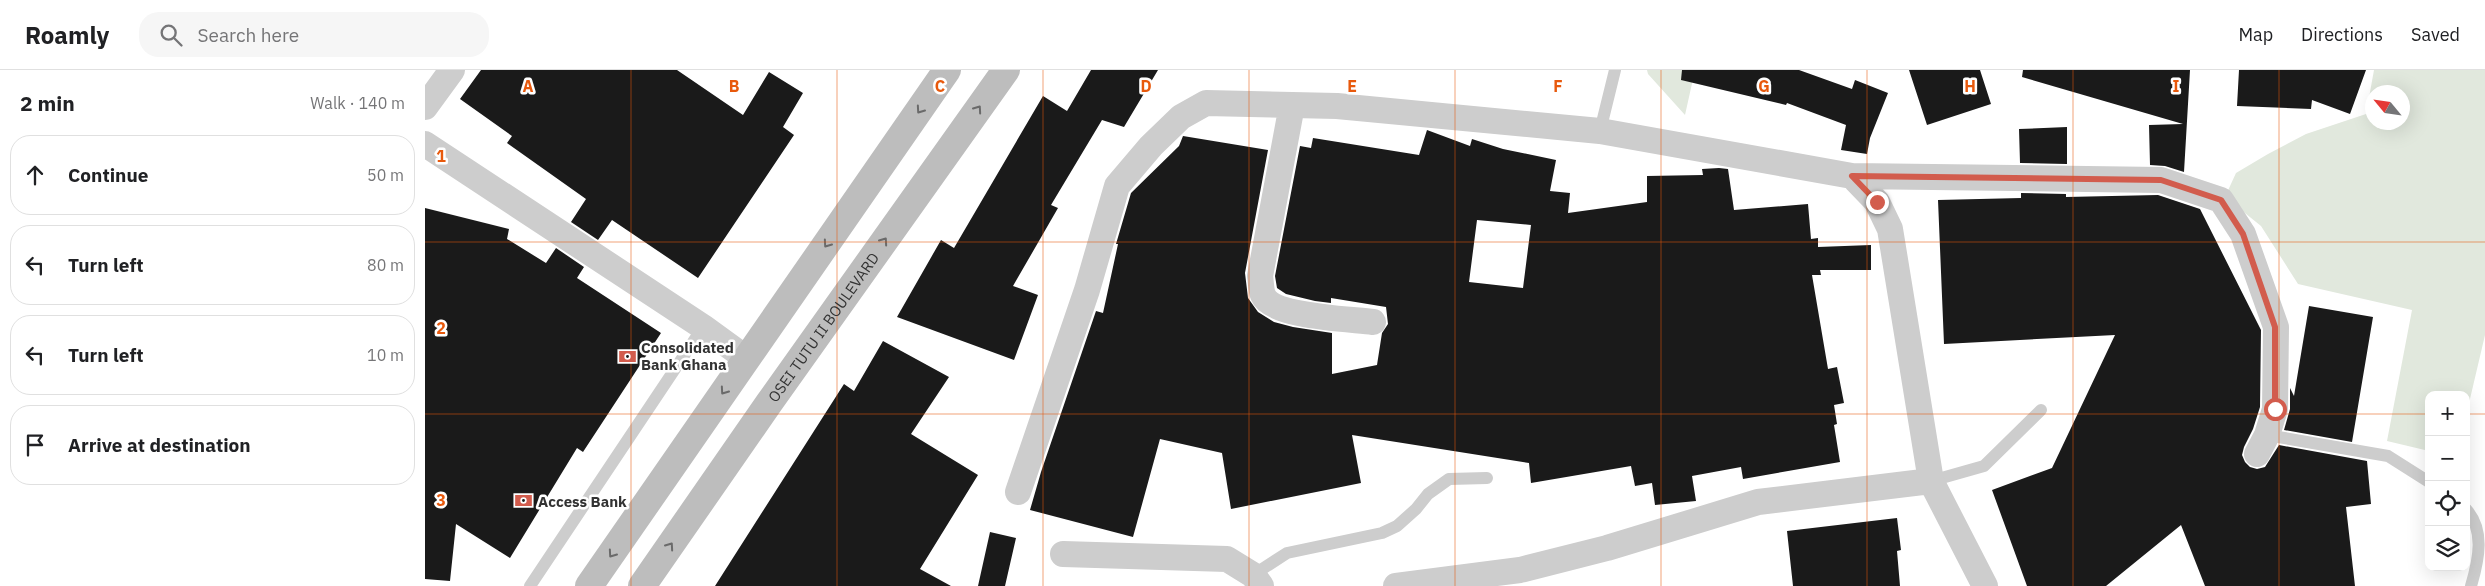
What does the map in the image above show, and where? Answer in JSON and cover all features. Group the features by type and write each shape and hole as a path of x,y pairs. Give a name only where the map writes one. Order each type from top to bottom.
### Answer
{"main road":[{"path":"589,586 947,70"},
{"name":"OSEI TUTU II BOULEVARD","path":"643,586 769,403 1006,70"}],"street":[{"path":"425,107 452,70"},
{"path":"1018,492 1087,290 1117,186 1151,146 1181,117 1206,103 1337,106 1600,131 1852,176 2161,180 2221,200 2243,234 2275,327 2275,409 2262,444"},
{"path":"1292,105 1260,276 1263,296 1274,307 1291,312 1373,322"},
{"path":"425,144 703,327 747,359"},
{"path":"1852,176 1877,202 1890,228 1931,481 1985,586"},
{"path":"1396,586 1520,570 1607,548 1758,502 1931,481"},
{"path":"1063,554 1227,559 1257,581"}],"lane":[{"path":"1600,131 1615,70"},
{"path":"530,586 703,327"},
{"path":"1931,481 1984,466 2041,410"},
{"path":"2262,444 2389,456 2427,481"},
{"path":"1257,581 1287,554 1382,533 1397,526 1416,509 1428,494 1449,480 1487,478"},
{"path":"2470,512 2477,517 2483,547 2471,586"}],"shaded area":[{"path":"1647,70 1695,70 1685,115 1648,74"},
{"path":"2374,70 2485,70 2485,335 2470,399 2470,391 2425,391 2425,450 2387,441 2412,310 2298,284 2261,226 2225,197 2236,173 2306,134 2365,114 2365,130 2410,130 2410,85 2371,85"}],"building":[{"path":"481,70 677,70 743,115 769,72 803,93 783,127 794,135 698,278 612,220 598,240 571,222 586,199 507,143 512,136 460,99"},
{"path":"1091,70 1158,70 1124,127 1102,120 1051,205 1058,208 1013,286 1038,295 1014,360 897,317 941,240 954,248 1043,96 1067,111"},
{"path":"1682,70 1799,70 1852,89 1855,80 1888,93 1870,138 1867,154 1841,150 1846,125 1787,103 1786,105 1681,80"},
{"path":"1909,70 1980,70 1991,104 1927,125"},
{"path":"2023,70 2190,70 2184,172 2165,166 2150,165 2149,125 2183,124 2022,77"},
{"path":"2239,70 2366,70 2350,114 2312,100 2311,109 2237,106"},
{"path":"2067,127 2067,164 2020,163 2019,129"},
{"path":"1427,130 1470,146 1472,139 1503,149 1556,160 1550,191 1570,193 1568,213 1647,202 1647,176 1703,175 1702,169 1728,169 1734,210 1808,204 1811,239 1818,238 1818,247 1871,245 1871,270 1820,270 1821,275 1812,275 1828,369 1837,367 1844,403 1834,405 1837,424 1834,425 1840,462 1743,479 1741,467 1692,476 1696,501 1655,505 1652,483 1635,486 1631,466 1531,483 1529,463 1352,435 1361,483 1231,509 1222,453 1160,439 1133,537 1030,510 1041,472 1096,311 1103,313 1118,244 1116,244 1131,193 1179,146 1183,136 1268,150 1245,273 1248,298 1258,312 1274,322 1332,333 1332,374 1377,365 1382,333 1388,324 1386,307 1331,298 1331,303 1315,301 1286,294 1277,288 1275,276 1300,146 1311,148 1313,138 1419,155","holes":["1477,220 1531,225 1523,288 1469,282"]},
{"path":"2021,193 2066,194 2066,197 2158,195 2200,209 2261,330 2260,407 2253,429 2244,447 2242,455 2245,462 2250,467 2257,469 2265,467 2279,445 2367,461 2371,504 2346,507 2355,586 2205,586 2181,525 2106,586 2027,586 1992,490 2052,468 2115,335 1944,344 1938,200 2021,198"},
{"path":"425,208 509,229 507,239 546,263 556,248 584,267 577,278 661,333 583,452 577,448 510,558 456,524 450,581 425,579"},
{"path":"2309,306 2373,317 2352,442 2284,430 2290,409 2290,388 2294,396"},
{"path":"883,341 949,377 911,434 978,475 920,569 951,586 715,586 844,384 854,391"},
{"path":"1897,518 1901,550 1897,551 1900,586 1793,586 1787,531"},
{"path":"990,532 1016,538 1005,586 978,586"}],"place":[{"name":"Consolidated Bank Ghana","path":"627,356"},
{"name":"Access Bank","path":"524,501"}],"route":[{"path":"1877,202 1852,176 2161,180 2221,200 2243,234 2275,327 2275,409"}]}
